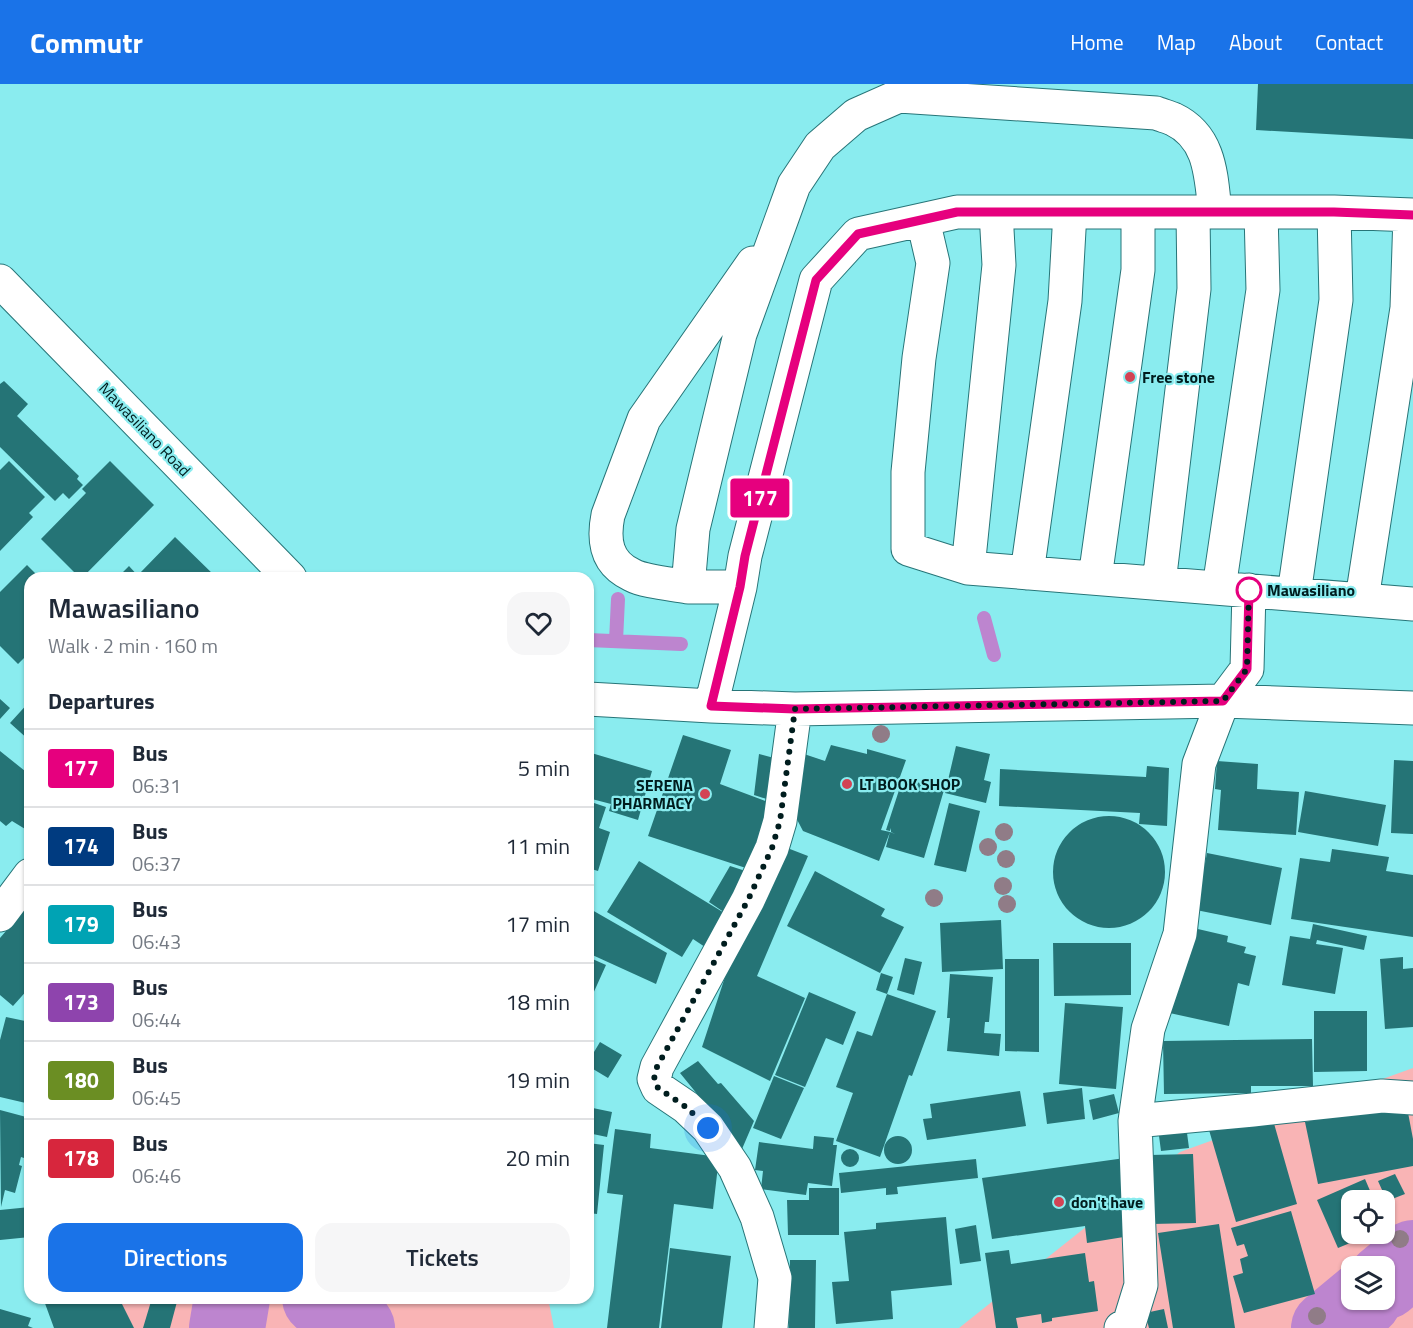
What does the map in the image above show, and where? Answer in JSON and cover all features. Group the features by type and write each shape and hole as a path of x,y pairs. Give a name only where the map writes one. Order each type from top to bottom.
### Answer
{"street":[{"path":"688,587 693,529 740,334 794,185 820,146 856,115 899,96 1156,113 1174,120 1191,131 1203,148 1210,167 1159,583"},
{"path":"711,706 748,544 816,280 858,234 957,212 1334,212 1412,215 1407,308 1362,600"},
{"path":"969,568 999,265 996,212"},
{"path":"1027,573 1065,301 1070,212"},
{"path":"1095,578 1138,270 1138,212"},
{"path":"1121,1328 1129,1324 1141,1285 1136,1121 1148,1029 1180,934 1199,764 1223,701 1247,669 1234,589 1263,290 1261,212"},
{"path":"1294,594 1336,300 1334,212"},
{"path":"923,220 933,263 919,358 908,472 908,549 969,568 1413,604"},
{"path":"740,587 688,587 633,576 621,569 612,557 606,544 605,529 608,515 644,419 780,224"},
{"name":"Mawasiliano Road","path":"0,281 284,572"},
{"path":"594,699 795,709 1223,701 1413,708"},
{"path":"771,1328 775,1278 757,1217 735,1168 708,1128 686,1107 658,1088 654,1079 657,1067 748,900 772,848 780,821 795,709"},
{"path":"0,915 24,884"},
{"path":"1136,1121 1382,1096 1413,1098"}],"shaded area":[{"path":"1413,1068 1413,1328 959,1328 1180,1152"},
{"path":"89,1304 549,1304 554,1328 79,1328"}],"building":[{"path":"1258,84 1413,84 1413,139 1256,130"},
{"path":"4,381 28,404 17,416 79,476 77,479 83,485 69,499 63,493 55,501 0,447 0,384"},
{"path":"9,461 45,497 29,513 33,517 0,551 0,470"},
{"path":"110,461 154,505 88,572 74,572 41,539 86,493 82,489"},
{"path":"175,537 211,572 141,572"},
{"path":"27,565 34,572 24,572 24,658 18,664 0,646 0,592"},
{"path":"129,566 134,572 123,572"},
{"path":"0,699 10,708 0,719"},
{"path":"24,708 24,736 10,723"},
{"name":"SERENA PHARMACY","path":"683,735 731,750 720,784 773,804 752,870 648,836"},
{"name":"LT BOOK SHOP","path":"831,745 867,754 867,749 906,760 881,830 890,832 879,861 803,831 791,808 804,754 825,761"},
{"path":"956,746 990,754 984,780 991,782 986,803 945,793"},
{"path":"0,751 24,770 24,828 12,821 6,826 0,821"},
{"path":"594,754 652,771 638,820 609,811 611,804 594,800"},
{"path":"759,754 774,758 773,801 754,795"},
{"path":"1394,760 1413,761 1413,834 1391,833"},
{"path":"1217,761 1258,764 1257,789 1299,792 1296,835 1218,830 1221,790 1215,789"},
{"path":"1147,766 1169,768 1167,826 1139,824 1140,813 999,806 1000,769 1146,777"},
{"name":"LT BOOK SHOP","path":"903,778 944,790 924,858 886,847 890,832 895,834 891,832 891,828 890,831 886,830"},
{"path":"1305,791 1386,805 1378,846 1298,832"},
{"path":"594,803 606,807 599,828 610,832 598,871 594,870"},
{"path":"949,803 980,811 966,872 934,865"},
{"path":"1109,816 1130,820 1148,833 1161,851 1165,872 1161,893 1148,911 1130,924 1109,928 1088,924 1070,911 1057,893 1053,872 1057,851 1070,833 1088,820"},
{"path":"777,844 808,856 757,976 805,998 770,1081 702,1047 728,968"},
{"path":"1332,849 1389,857 1386,871 1413,875 1413,937 1291,919 1300,858 1330,862"},
{"path":"1207,853 1282,868 1271,925 1196,910"},
{"path":"639,861 726,914 705,947 693,939 682,957 607,912"},
{"path":"730,866 755,874 731,917 709,902"},
{"path":"815,871 885,909 881,916 904,927 880,973 787,926"},
{"path":"24,910 24,994 13,1006 0,995 0,938"},
{"path":"594,911 667,953 656,984 594,956"},
{"path":"1001,920 1003,969 942,972 940,923"},
{"path":"1313,924 1367,936 1364,950 1317,940 1316,944 1343,948 1335,994 1282,985 1290,936 1310,939"},
{"path":"1185,926 1228,936 1227,942 1246,947 1244,953 1256,956 1249,986 1238,983 1229,1026 1165,1012"},
{"path":"1053,943 1131,943 1131,995 1054,996"},
{"path":"1403,957 1403,969 1413,968 1413,1027 1385,1029 1380,959"},
{"path":"905,958 922,962 914,995 897,990"},
{"path":"1005,959 1039,959 1039,1052 1005,1051"},
{"path":"594,960 606,965 594,992"},
{"path":"881,973 893,977 887,994 876,990"},
{"path":"950,974 993,977 989,1022 985,1022 984,1033 1001,1034 999,1056 947,1051"},
{"path":"809,992 856,1012 843,1045 826,1038 805,1087 775,1075"},
{"path":"887,994 936,1011 912,1076 909,1075 880,1157 836,1141 853,1093 836,1087 857,1031 872,1036"},
{"path":"1065,1003 1123,1007 1116,1089 1059,1084"},
{"path":"1314,1011 1367,1011 1367,1071 1314,1072"},
{"path":"6,1017 24,1021 24,1103 0,1097 0,1040"},
{"path":"1312,1039 1313,1086 1251,1086 1251,1093 1164,1094 1163,1041"},
{"path":"600,1042 622,1055 608,1078 594,1070 594,1052"},
{"path":"698,1061 718,1084 721,1083 754,1121 742,1149 680,1073"},
{"path":"774,1076 804,1088 781,1139 753,1128"},
{"path":"1082,1088 1085,1119 1047,1124 1043,1093"},
{"path":"1020,1091 1026,1126 927,1140 923,1119 932,1118 930,1104"},
{"path":"1114,1094 1119,1113 1093,1120 1089,1100"},
{"path":"1406,1102 1413,1139 1413,1166 1318,1184 1305,1122"},
{"path":"594,1108 612,1112 607,1137 594,1134"},
{"path":"0,1110 24,1116 24,1158 21,1157 19,1165 22,1166 15,1193 5,1190 1,1207"},
{"path":"1271,1113 1297,1204 1236,1222 1209,1130"},
{"path":"1185,1118 1189,1148 1161,1151 1157,1121"},
{"path":"615,1129 651,1134 650,1148 719,1157 713,1209 674,1204 659,1328 607,1328 623,1195 607,1193"},
{"path":"814,1136 834,1138 833,1145 837,1145 832,1186 808,1183 806,1195 761,1189 763,1171 755,1170 759,1142 813,1149"},
{"path":"898,1136 908,1140 912,1150 908,1160 898,1164 888,1160 884,1150 888,1140"},
{"path":"594,1144 604,1145 597,1214 594,1214"},
{"path":"850,1149 858,1154 859,1158 854,1166 850,1167 842,1162 841,1158 846,1150"},
{"path":"1193,1154 1196,1223 1152,1224 1150,1155"},
{"name":"don't have","path":"1125,1158 1136,1235 1087,1243 1085,1226 992,1239 982,1178"},
{"path":"976,1159 978,1178 897,1187 898,1194 886,1195 886,1188 841,1193 839,1173"},
{"path":"1395,1174 1405,1194 1395,1198 1395,1190 1382,1190 1378,1181"},
{"path":"1365,1179 1370,1190 1341,1190 1341,1244 1348,1244 1338,1248 1317,1200"},
{"path":"809,1188 839,1188 839,1235 788,1235 787,1200 809,1200"},
{"path":"24,1208 24,1238 0,1240 0,1210"},
{"path":"1291,1211 1315,1294 1244,1313 1233,1276 1243,1273 1240,1259 1248,1256 1244,1244 1237,1246 1231,1228"},
{"path":"946,1217 952,1285 891,1291 893,1319 836,1324 832,1282 849,1281 844,1232 876,1229 876,1223"},
{"path":"1219,1224 1235,1328 1173,1328 1158,1233"},
{"path":"976,1225 981,1261 960,1264 955,1229"},
{"path":"670,1248 731,1256 722,1328 661,1328"},
{"path":"1009,1250 1011,1264 1085,1253 1089,1282 1094,1281 1098,1311 1052,1318 1052,1321 1042,1323 1041,1314 1016,1318 1018,1328 996,1328 985,1253"},
{"path":"790,1260 816,1260 815,1328 789,1328"},
{"path":"45,1304 122,1304 134,1328 54,1328"},
{"path":"150,1304 176,1304 170,1328 143,1328"},
{"path":"0,1309 31,1318 28,1326 33,1328 0,1328"},
{"path":"1164,1309 1168,1328 1149,1328 1145,1313"}],"waterway":[{"path":"616,641 618,599"},
{"path":"984,618 994,655"},
{"path":"594,640 681,644"},
{"path":"1395,1273 1413,1258"},
{"path":"227,1328 231,1304"},
{"path":"327,1304 357,1328"},
{"path":"1329,1328 1351,1310"}],"bus line":[{"name":"177","path":"1249,590 1247,669 1223,701 795,709 711,706 740,587 745,556 816,280 858,234 957,212 1334,212 1413,215"}],"place":[{"name":"Free stone","path":"1130,377"},
{"name":"Mawasiliano","path":"1249,590"},
{"name":"LT BOOK SHOP","path":"847,784"},
{"name":"SERENA PHARMACY","path":"705,794"},
{"name":"don't have","path":"1059,1202"}],"route":[{"path":"708,1128 686,1107 658,1088 654,1079 657,1067 748,900 778,833 795,709 1223,701 1247,669 1249,590"}]}
